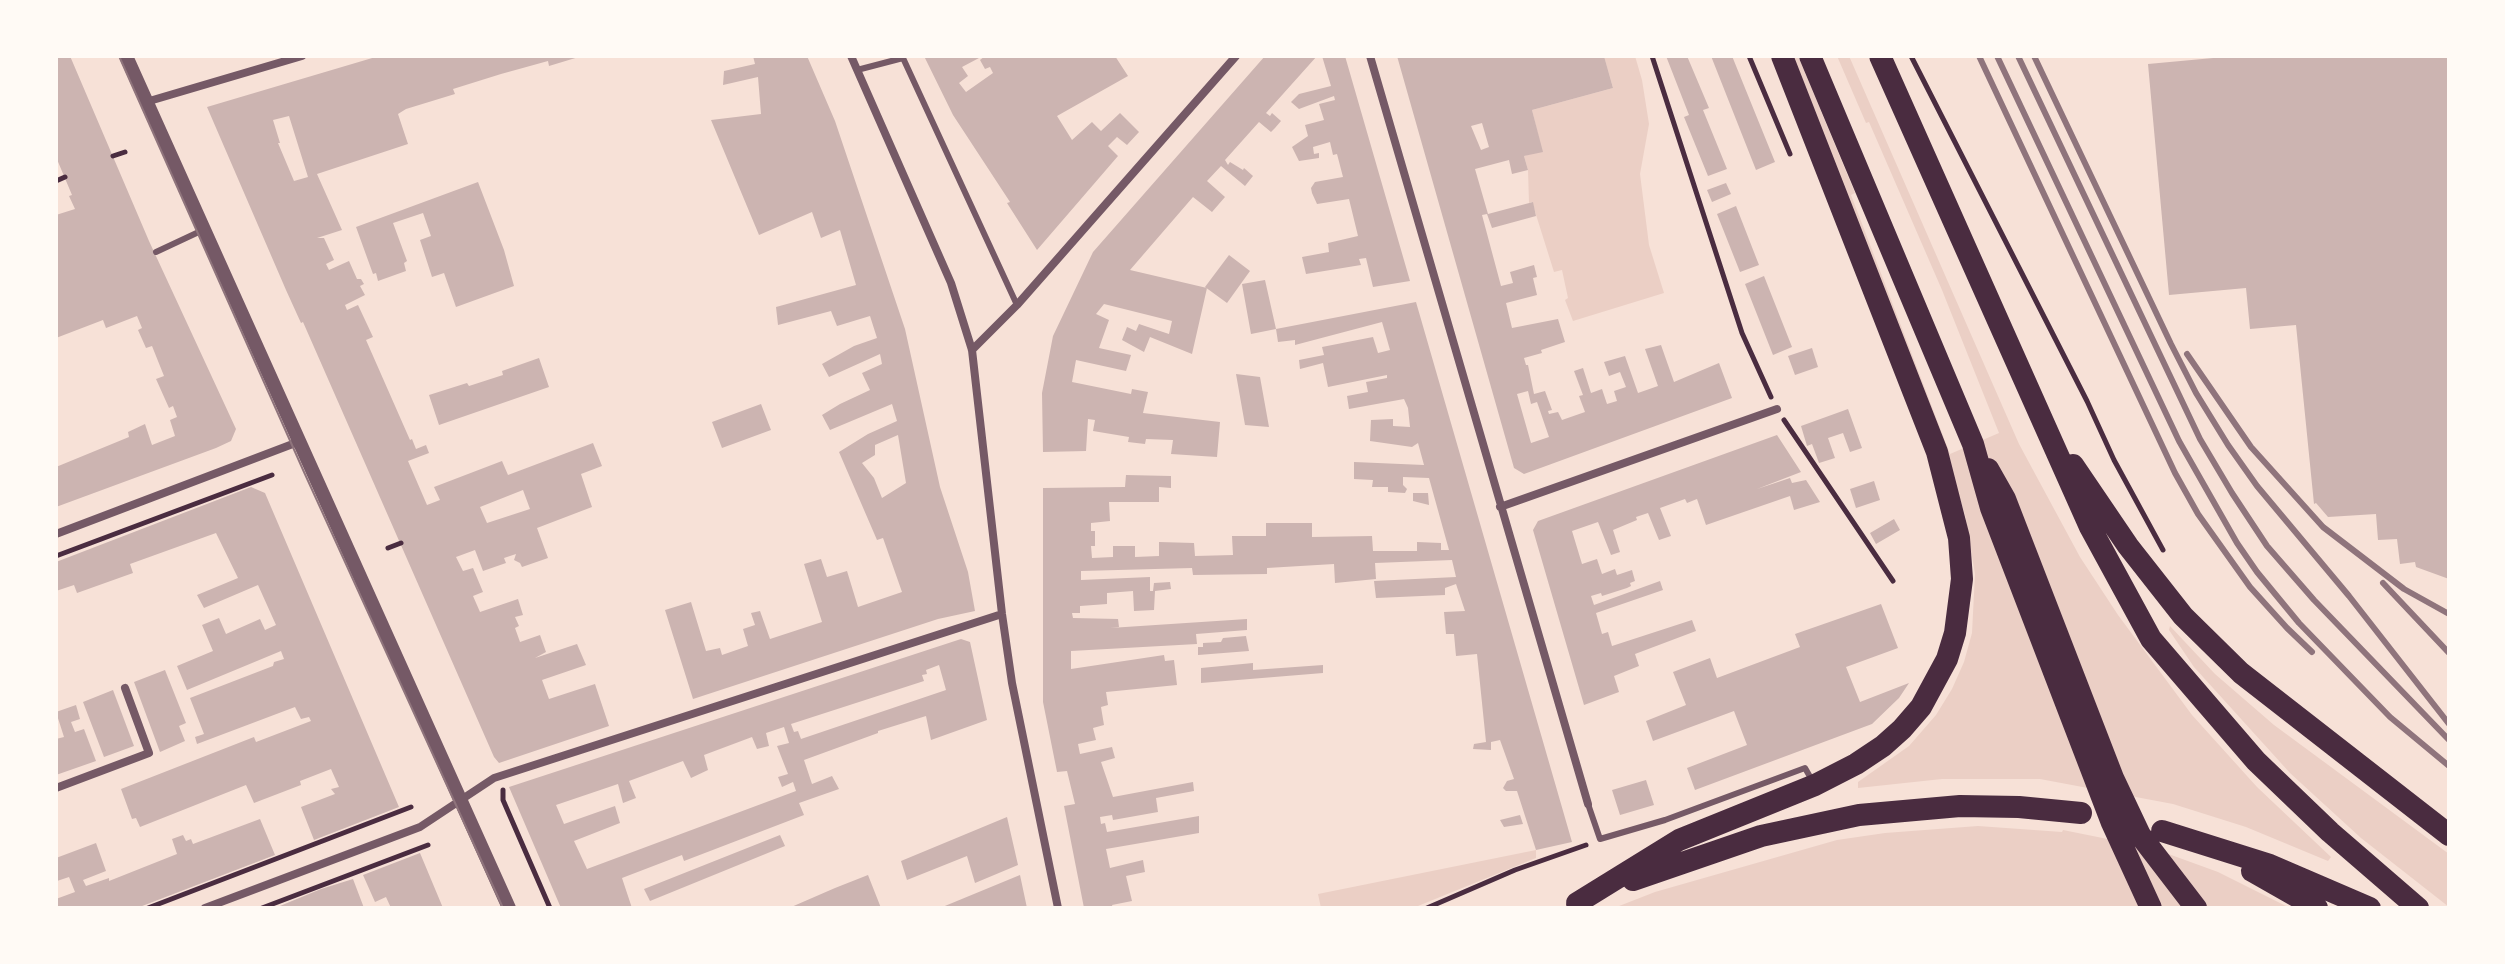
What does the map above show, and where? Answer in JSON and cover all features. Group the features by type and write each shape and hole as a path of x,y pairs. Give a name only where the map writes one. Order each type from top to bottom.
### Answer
{"highway":[{"path":"1571,906 1679,840 1815,785 1883,746 1921,707 1947,659 1958,619 1962,579 1955,516 1937,452 1782,56"},
{"path":"1810,56 1973,444 1991,508 2018,579 2112,823 2151,908"},
{"path":"1880,56 2090,527 2151,639 2256,761 2330,832 2418,908"},
{"path":"2041,417 2128,546 2183,616 2241,673 2449,835"},
{"path":"1973,444 2005,499 2113,778 2140,835 2196,908"},
{"path":"1571,906 1737,843 1797,826 1859,815 1960,806 2019,807 2081,813"},
{"path":"2162,831 2270,865 2370,908"},
{"path":"2192,840 2317,908"}],"street":[{"path":"126,56 509,908"},
{"path":"146,102 302,56"},
{"path":"851,56 951,283 972,350 1012,683 1058,908"},
{"path":"972,350 1017,305 1236,56"},
{"path":"1370,56 1588,804"},
{"path":"1500,507 1777,409"},
{"path":"56,534 298,442"},
{"path":"205,908 420,827 497,777 1002,614"},
{"path":"56,788 149,753 125,688"}],"lane":[{"path":"857,70 903,58 1017,305"},
{"path":"156,252 203,230"},
{"path":"1588,804 1600,839 1665,820 1805,768 1815,785"}],"path":[{"path":"1652,56 1742,333 1777,409 1893,581"},
{"path":"1749,56 1790,154"},
{"path":"1911,56 2114,460 2166,555"},
{"path":"113,156 125,152"},
{"path":"56,181 65,177"},
{"path":"56,556 194,507 272,475"},
{"path":"388,548 401,543"},
{"path":"497,777 503,789 503,800 550,908"},
{"path":"148,908 411,807"},
{"path":"1427,908 1515,870 1600,839"},
{"path":"262,908 428,845"}],"shaded area":[{"path":"1604,56 1635,56 1642,80 1649,124 1640,174 1649,245 1664,293 1573,321 1565,300 1568,298 1562,270 1554,272 1532,202 1529,203 1528,170 1524,156 1542,151 1532,110 1613,88"},
{"path":"1792,56 1798,56 1855,193 1851,195 1950,454 1999,433 1942,290 1837,56 1849,56 2019,444 2080,557 2118,615 2192,715 2257,787 2331,857 2328,861 2246,827 2173,804 2040,779 1942,779 1858,788 1858,782 1909,746 1936,715 1952,689 1972,633 1975,574 1965,515 1949,464"},
{"path":"2170,626 2215,674 2274,725 2449,854 2449,907 2361,838 2290,773 2194,667 2169,630"},
{"path":"1978,826 2063,830 2152,848 2218,872 2290,908 1614,908 1655,892 1837,840"},
{"path":"1536,850 1536,858 1413,908 1321,908 1318,894"}],"building":[{"path":"56,56 70,56 149,241 236,429 231,441 216,448 56,507 56,467 129,437 128,432 145,424 152,445 175,436 170,420 177,417 173,406 169,408 156,379 164,376 152,346 146,348 138,330 142,328 137,316 106,328 103,320 56,338 56,215 75,209 56,157"},
{"path":"379,56 582,56 549,66 548,61 453,89 455,94 398,114 408,144 317,174 342,230 317,238 324,238 334,260 326,264 329,270 349,261 357,279 364,284 360,286 365,295 345,305 347,310 358,305 373,337 366,340 410,440 416,449 426,445 429,453 408,461 427,505 440,500 434,487 502,461 508,475 593,443 602,466 581,474 592,507 537,528 548,558 522,567 514,560 516,554 504,558 506,563 483,571 475,550 456,557 463,571 473,568 483,592 473,596 480,612 518,599 523,615 515,617 519,626 515,628 520,642 540,635 546,652 535,658 577,644 586,665 542,680 549,699 595,684 609,726 499,763 494,757 207,107","holes":["289,116 308,177 294,181 278,143 273,120","523,490 530,509 487,523 480,507"]},
{"path":"753,56 807,56 835,121 905,329 940,487 968,572 975,611 938,619 693,699 665,610 691,602 706,651 720,648 722,655 748,646 743,629 755,625 751,613 760,611 770,639 822,622 804,564 821,559 827,577 847,571 858,607 902,592 883,538 877,540 839,452 897,421 892,404 830,430 822,415 870,390 862,373 882,364 880,354 829,377 822,364 854,346 877,338 870,316 837,326 831,311 778,325 776,307 856,285 840,230 821,238 812,212 759,235 711,120 761,114 758,77 723,85 724,71 755,64","holes":["898,435 906,483 882,498 874,478 862,463 875,455 875,445"]},
{"path":"924,56 978,56 962,67 968,76 959,83 966,92 993,73 990,67 985,69 980,60 985,56 1115,56 1128,76 1057,116 1072,140 1092,122 1101,131 1120,113 1139,132 1127,145 1117,137 1108,146 1118,156 1037,250 1007,203 1010,202 953,115"},
{"path":"1265,56 1317,56 1266,113 1270,116 1272,113 1281,121 1275,128 1271,132 1259,122 1225,160 1228,165 1230,162 1244,168 1253,176 1245,186 1221,166 1207,181 1225,197 1212,212 1193,197 1130,270 1207,288 1192,354 1150,337 1144,352 1122,340 1127,327 1136,331 1139,324 1169,334 1172,321 1104,304 1096,314 1109,320 1099,348 1131,355 1126,371 1076,360 1072,382 1131,394 1132,389 1148,392 1143,413 1220,422 1217,457 1171,454 1173,440 1146,439 1145,444 1128,442 1129,437 1093,431 1095,420 1088,419 1086,451 1043,452 1042,393 1053,336 1093,252"},
{"path":"1322,56 1345,56 1410,281 1373,287 1366,258 1359,259 1361,265 1306,274 1302,257 1329,252 1328,243 1358,236 1349,199 1317,204 1312,193 1315,182 1343,177 1330,142 1313,147 1314,154 1319,153 1319,158 1299,161 1292,147 1308,136 1305,125 1324,120 1319,104 1335,100 1334,96 1299,109 1291,102 1299,94 1331,86"},
{"path":"1397,56 1604,56 1613,88 1532,110 1543,152 1524,156 1528,170 1512,174 1509,160 1475,169 1488,214 1533,202 1536,216 1492,228 1487,214 1482,215 1501,286 1513,283 1510,272 1534,265 1537,295 1506,303 1512,328 1558,319 1565,342 1524,358 1534,394 1545,391 1552,410 1548,411 1549,414 1558,412 1562,420 1585,412 1579,396 1583,395 1574,371 1583,368 1591,393 1602,389 1607,404 1617,401 1614,391 1626,387 1620,372 1609,376 1604,362 1625,356 1638,393 1658,386 1645,349 1661,345 1674,382 1719,363 1732,398 1524,474 1514,468","holes":["1482,123 1489,147 1481,150 1471,126","1528,391 1531,404 1537,402 1549,437 1531,443 1517,394"]},
{"path":"1666,56 1687,56 1709,108 1703,110 1727,169 1708,176 1684,117 1689,115"},
{"path":"1711,56 1732,56 1775,162 1756,170"},
{"path":"2235,56 2449,56 2449,579 2416,567 2415,562 2400,564 2397,539 2378,540 2376,514 2328,517 2314,504 2296,325 2250,329 2246,288 2169,295 2148,64"},
{"path":"478,182 514,286 456,307 444,273 432,277 420,240 431,236 423,213 393,223 407,261 404,263 406,271 378,281 356,227"},
{"path":"1726,183 1731,194 1712,202 1707,190"},
{"path":"1736,206 1759,265 1740,272 1717,214"},
{"path":"1229,255 1250,271 1227,303 1205,287"},
{"path":"1764,276 1792,347 1773,355 1745,284"},
{"path":"1265,280 1276,329 1251,334 1242,284"},
{"path":"1416,302 1572,842 1536,850 1517,791 1503,788 1507,781 1514,779 1500,740 1491,742 1491,750 1473,749 1474,744 1486,742 1477,654 1456,656 1454,634 1446,634 1444,612 1465,611 1456,584 1445,588 1445,595 1376,598 1374,581 1456,577 1452,560 1375,563 1376,579 1335,583 1334,564 1267,568 1267,574 1193,575 1192,568 1081,571 1081,580 1150,577 1150,591 1153,591 1154,583 1170,582 1171,589 1155,591 1154,610 1134,611 1133,591 1107,593 1107,604 1080,606 1080,613 1072,613 1073,618 1118,619 1119,627 1110,628 1247,619 1247,630 1196,634 1197,644 1071,651 1071,669 1164,655 1165,661 1174,660 1177,685 1106,692 1108,705 1101,707 1104,725 1093,728 1096,740 1078,744 1080,754 1112,747 1115,758 1101,762 1113,797 1193,782 1194,791 1156,798 1158,812 1113,820 1112,815 1100,817 1107,832 1199,816 1199,833 1106,849 1110,868 1143,860 1145,872 1126,876 1132,901 1112,905 1113,908 1084,908 1064,806 1075,804 1067,771 1057,772 1043,702 1043,488 1125,487 1126,475 1171,476 1171,488 1159,487 1159,502 1109,502 1110,521 1091,523 1091,531 1095,531 1092,558 1113,557 1113,546 1135,546 1135,557 1159,556 1159,542 1194,543 1195,556 1233,555 1232,536 1266,536 1266,523 1312,523 1312,537 1372,536 1373,551 1417,551 1417,542 1441,543 1441,550 1449,550 1429,478 1403,477 1403,485 1407,489 1405,493 1388,492 1388,487 1372,487 1373,480 1354,479 1354,462 1424,465 1418,443 1412,447 1370,441 1371,420 1393,419 1393,426 1410,427 1404,399 1349,409 1347,396 1368,392 1366,382 1387,378 1387,375 1328,387 1323,363 1300,369 1299,360 1324,355 1322,347 1373,337 1378,353 1390,350 1382,322 1295,345 1295,340 1278,342 1276,329"},
{"path":"1812,348 1818,367 1795,375 1788,356"},
{"path":"539,358 549,387 439,425 429,395 503,375 502,371"},
{"path":"1236,374 1260,377 1269,427 1245,425"},
{"path":"761,404 771,430 722,448 712,422"},
{"path":"1848,409 1862,448 1850,452 1843,433 1828,438 1835,458 1819,463 1812,444 1807,446 1801,426"},
{"path":"1777,435 1801,472 1757,489 1790,478 1792,483 1806,480 1820,502 1794,510 1790,496 1706,525 1697,499 1687,503 1685,499 1660,508 1671,536 1659,540 1648,513 1613,530 1620,552 1611,555 1598,522 1572,531 1582,564 1597,559 1602,574 1615,569 1617,575 1632,570 1635,581 1630,583 1631,586 1602,596 1601,593 1591,596 1594,605 1660,581 1663,590 1596,613 1602,634 1608,632 1612,646 1692,620 1696,631 1635,654 1639,666 1614,676 1619,692 1584,705 1533,530 1538,521"},
{"path":"1874,481 1880,500 1856,508 1850,489"},
{"path":"251,487 265,493 399,807 314,840 301,807 335,794 331,789 339,787 331,769 300,781 301,785 254,803 246,785 140,827 136,818 132,819 121,789 254,737 256,742 311,721 309,717 301,719 295,707 197,744 195,737 204,734 190,698 284,659 281,651 187,690 177,666 213,651 202,625 219,618 226,634 260,619 265,630 276,625 258,585 204,608 197,595 238,578 216,533 130,564 133,573 77,593 74,585 56,591 56,562"},
{"path":"1413,493 1428,493 1429,505 1413,501"},
{"path":"1894,519 1900,530 1876,544 1870,533"},
{"path":"1881,604 1898,648 1846,667 1860,702 1909,683 1899,698 1872,724 1695,790 1687,768 1747,745 1734,711 1653,741 1646,721 1686,705 1673,672 1710,658 1717,678 1800,647 1795,634"},
{"path":"1246,636 1249,651 1198,655 1198,647 1203,647 1203,643"},
{"path":"961,639 970,642 987,720 931,740 926,716 804,760 812,784 832,776 839,789 799,803 804,815 684,861 682,855 622,878 632,908 561,908 509,787","holes":["939,665 946,690 801,739 798,731 794,732 791,724 924,681 922,675 927,674 926,670","784,727 789,743 777,746 788,774 778,777 782,787 793,782 796,791 587,869 574,841 620,823 615,806 564,824 556,805 618,784 623,803 636,798 629,781 683,761 691,778 708,770 704,755 752,737 757,749 769,746 766,733"]},
{"path":"1253,663 1253,670 1323,665 1323,673 1201,683 1201,668"},
{"path":"165,670 186,723 179,726 185,741 160,752 134,682"},
{"path":"113,690 134,746 104,757 83,702"},
{"path":"76,705 80,719 71,722 75,732 84,729 96,761 56,775 56,739 64,737 56,712"},
{"path":"1646,780 1654,805 1620,815 1612,790"},
{"path":"1520,815 1523,824 1504,827 1500,820"},
{"path":"1007,817 1018,865 975,883 967,856 907,880 901,861"},
{"path":"260,819 275,855 137,908 56,908 56,899 75,892 69,877 57,881 56,858 96,843 106,871 83,880 86,886 109,878 109,881 177,854 172,839 183,835 186,841 191,839 193,844"},
{"path":"780,835 785,846 650,901 644,889"},
{"path":"420,853 443,908 391,908 386,897 375,902 363,875"},
{"path":"868,875 881,908 789,908 835,888"},
{"path":"1020,875 1027,908 940,908"},
{"path":"353,879 364,908 275,908 321,889"}],"tram line":[{"path":"119,56 503,908"}],"railway":[{"path":"1979,56 2175,473 2198,514 2250,587 2312,652"},
{"path":"1997,56 2179,441 2237,543 2299,623 2390,717 2449,766"},
{"path":"2018,56 2200,439 2232,493 2267,546 2314,600 2449,740"},
{"path":"2034,56 2171,344 2228,445 2257,486 2349,596 2449,724"},
{"path":"2187,354 2251,447 2323,527 2404,589 2449,614"},
{"path":"2383,583 2449,653"}]}
